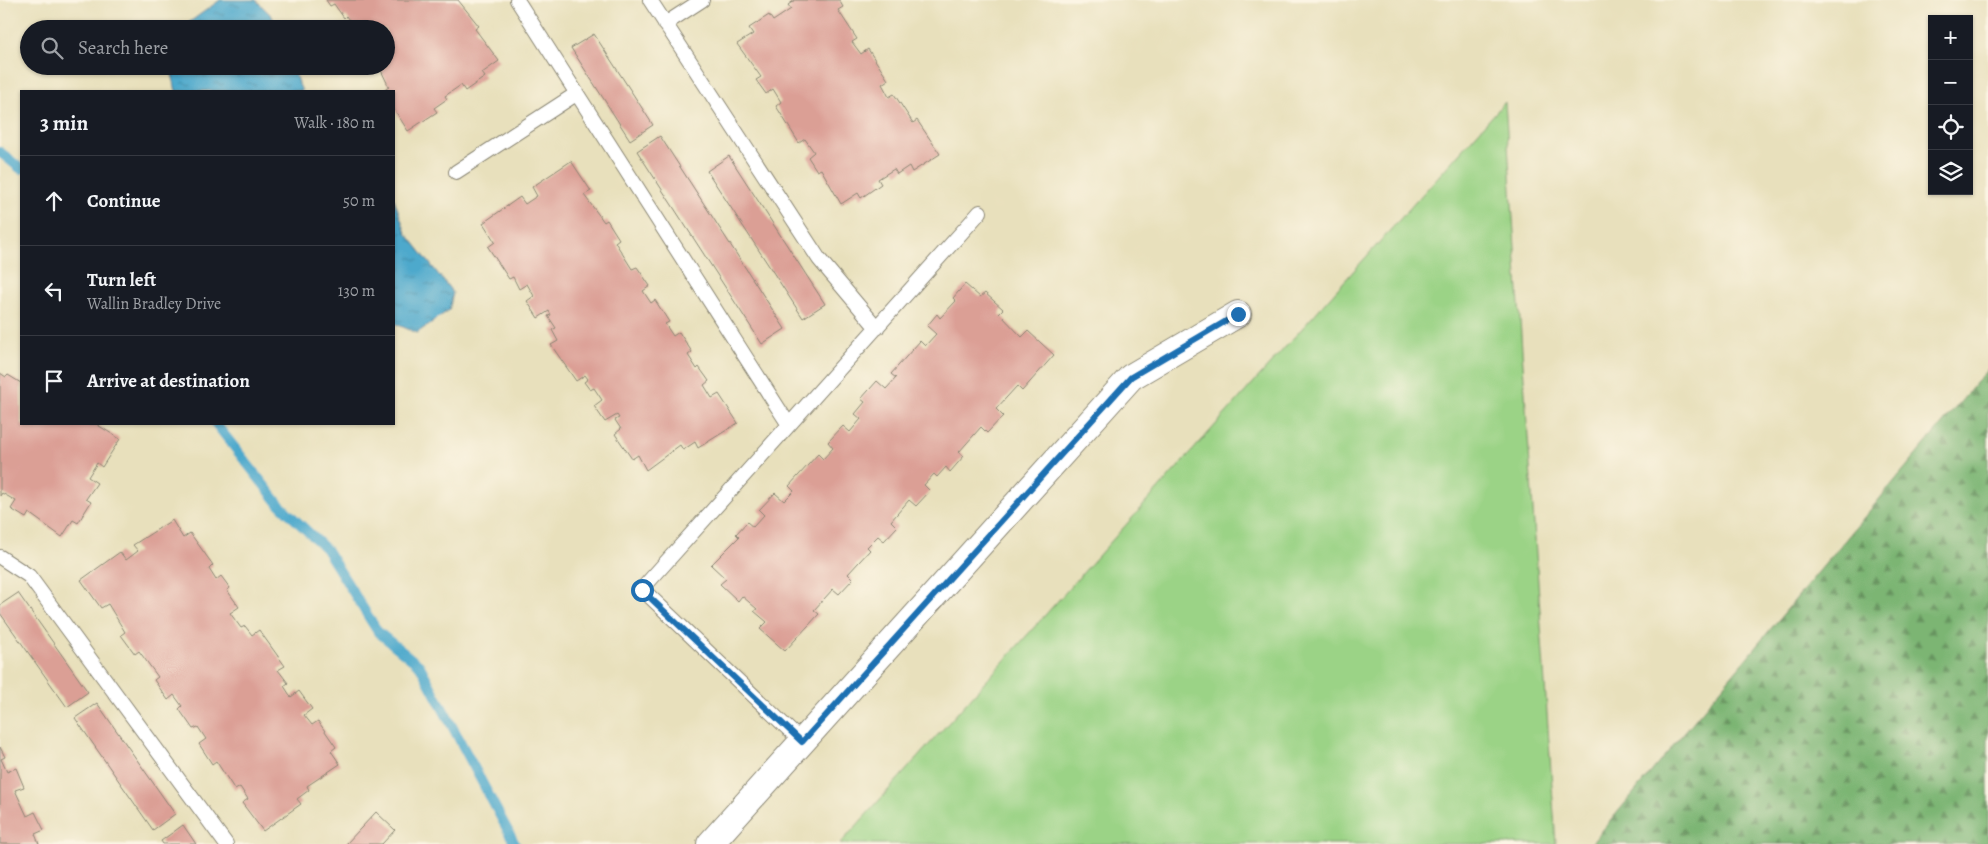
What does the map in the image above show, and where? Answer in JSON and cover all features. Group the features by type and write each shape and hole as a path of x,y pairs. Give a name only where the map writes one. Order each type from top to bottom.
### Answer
{"street":[{"path":"710,844 1131,377 1238,314"}],"lane":[{"path":"517,0 790,425"},
{"path":"650,0 819,259 876,328"},
{"path":"666,24 702,0"},
{"path":"456,172 576,94"},
{"path":"802,742 642,590 980,212"},
{"path":"0,557 29,576 226,844"}],"green space":[{"path":"1505,102 1556,844 840,844"},
{"path":"1988,369 1988,844 1591,844"}],"water":[{"path":"220,0 256,0 274,20 192,20"},
{"path":"172,75 295,75 302,90 176,90"},
{"path":"395,202 406,233 453,293 449,310 417,333 395,323"}],"building":[{"path":"326,0 458,0 479,26 475,29 499,61 482,73 485,77 465,91 461,85 445,96 447,99 434,108 437,112 408,131 395,111 395,90 384,90 389,87 383,75 395,75 395,20 349,20 346,16 344,18 334,4 330,6"},
{"path":"795,0 839,0 843,7 838,10 857,39 852,42 861,54 868,49 888,80 882,84 889,97 894,94 913,123 917,120 940,154 912,172 909,166 897,174 894,169 878,179 881,184 861,198 858,193 841,204 821,169 817,171 808,157 814,152 805,139 799,143 776,106 781,102 773,89 766,94 756,80 761,77 737,44 753,34 749,28 769,15 773,21 791,9 788,5"},
{"path":"594,34 653,125 630,140 571,48"},
{"path":"660,136 785,329 762,344 637,151"},
{"path":"729,156 825,304 803,318 707,171"},
{"path":"571,161 591,191 584,195 604,222 607,220 619,239 615,242 632,269 637,267 650,286 643,291 651,303 655,300 669,322 665,324 673,336 679,332 692,352 688,355 697,369 699,367 709,381 704,385 712,398 719,394 738,423 698,448 695,442 683,450 680,445 646,470 638,455 632,459 615,434 621,429 615,420 619,418 617,415 605,422 594,406 602,400 594,388 590,390 584,382 588,379 585,375 576,381 551,345 558,341 552,330 556,328 548,316 551,315 549,311 538,318 527,301 534,296 527,284 519,289 513,277 509,279 488,247 495,242 483,223 520,197 525,204 537,196 532,187"},
{"path":"965,284 980,297 985,293 1003,309 999,313 1022,337 1028,331 1054,355 1022,391 1017,386 996,409 1003,416 987,433 981,427 959,452 964,456 950,472 946,467 937,477 934,474 924,485 930,491 916,506 909,500 891,521 897,527 884,541 878,536 867,547 870,550 848,574 853,579 839,594 833,589 814,610 819,614 785,651 760,629 767,622 754,611 757,609 742,596 738,601 720,584 726,579 711,565 739,537 736,534 747,522 753,527 764,515 759,510 775,493 784,501 794,491 789,486 818,454 823,459 833,448 828,442 843,426 850,432 861,419 855,414 865,402 861,399 877,381 886,389 896,378 891,374 920,341 925,346 936,334 927,326 937,314 940,318 956,301 953,298"},
{"path":"0,373 6,377 8,375 20,382 20,425 98,425 120,439 102,467 97,463 88,477 97,483 86,499 91,502 78,523 73,520 62,537 29,513 26,518 11,509 16,501 2,493 0,496"},
{"path":"172,520 183,538 190,533 213,565 209,569 216,580 221,576 230,588 227,590 239,607 230,613 241,628 245,626 252,635 259,630 285,666 278,670 288,683 284,686 291,697 299,691 312,709 304,715 312,725 318,721 336,747 331,751 340,764 307,786 309,790 297,799 301,804 263,831 242,803 248,799 240,787 235,790 216,761 212,764 199,744 206,739 198,727 193,729 179,709 182,706 174,695 168,700 154,680 158,677 139,651 135,654 121,635 125,632 108,604 101,608 81,580 120,552 126,560 138,551 133,545"},
{"path":"18,593 88,692 67,707 0,613 0,605"},
{"path":"97,703 175,814 153,830 75,718"},
{"path":"0,747 5,757 1,759 7,772 16,768 24,787 15,790 27,816 35,812 44,830 35,834 39,844 0,844"},
{"path":"376,812 395,830 382,844 346,844"},
{"path":"183,825 196,844 163,844 161,841"}],"waterway":[{"path":"0,152 20,168"},
{"path":"217,425 279,504 326,549 378,632 420,666 515,844"}],"route":[{"path":"642,590 802,742 1131,377 1238,314"}]}
